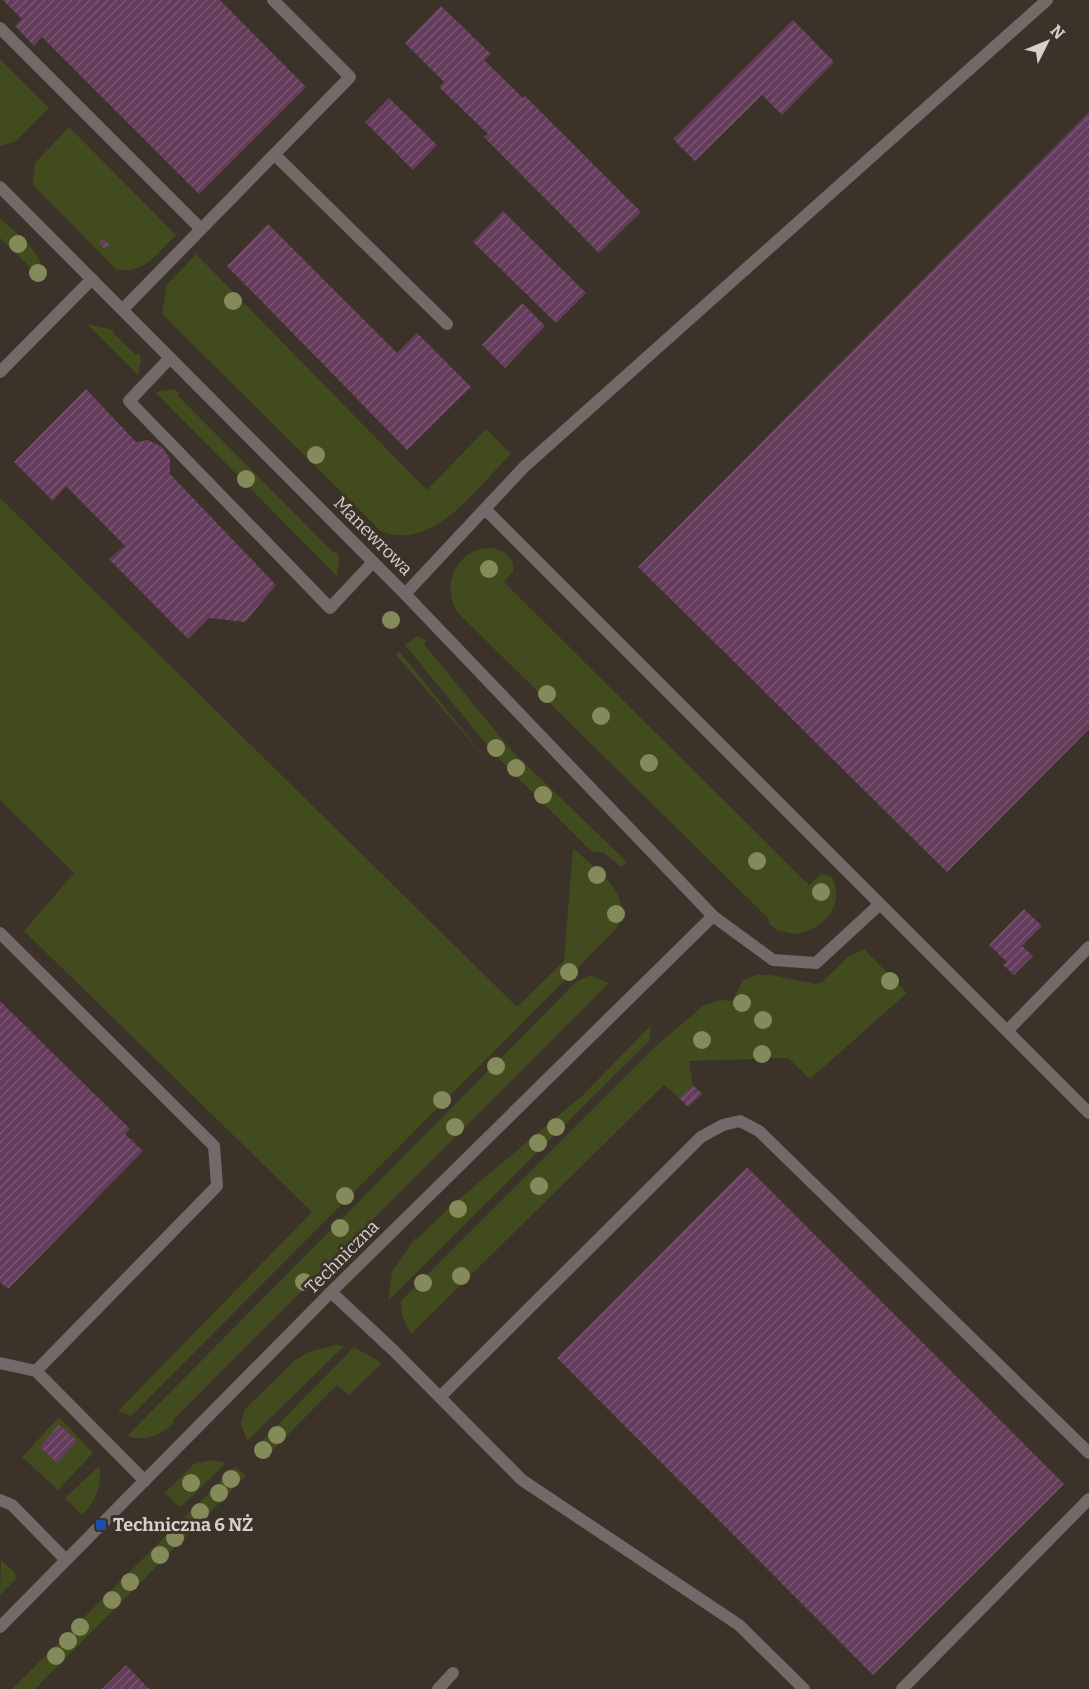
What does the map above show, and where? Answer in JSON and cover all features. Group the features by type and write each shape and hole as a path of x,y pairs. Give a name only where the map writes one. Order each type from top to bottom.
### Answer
{"street":[{"path":"123,309 350,77 273,0"},
{"path":"405,594 524,467 1047,0"},
{"path":"0,28 201,229"},
{"path":"275,155 447,324"},
{"name":"Manewrowa","path":"0,187 405,594 713,916 773,960 816,963 880,904"},
{"path":"0,372 92,279"},
{"path":"170,358 129,401 330,608 373,562"},
{"path":"485,509 1089,1113"},
{"name":"Techniczna","path":"0,1627 331,1292 713,916"},
{"path":"0,933 214,1146 217,1186 36,1371"},
{"path":"1007,1031 1089,947"},
{"path":"440,1397 701,1137 723,1125 740,1120 759,1131 1089,1453"},
{"path":"331,1292 522,1480 739,1624 804,1689"},
{"path":"0,1364 36,1371 145,1481"},
{"path":"902,1689 1089,1499"},
{"path":"0,1500 12,1505 66,1560"},
{"path":"438,1689 453,1673"}],"green space":[{"path":"0,59 49,108 16,141 0,146"},
{"path":"69,127 176,235 157,255 142,266 126,270 116,269 33,185 35,163"},
{"path":"0,218 35,252 43,280 0,238"},
{"path":"196,254 427,490 486,429 511,454 469,498 436,525 419,533 400,535 381,531 162,314 167,285"},
{"path":"87,324 114,330 113,333 136,355 139,353 141,361 138,375"},
{"path":"175,389 179,393 178,396 334,553 337,551 339,559 337,576 155,392"},
{"path":"0,498 517,1007 564,961 573,848 611,884 621,905 621,917 616,929 131,1416 118,1411 312,1212 24,931 74,873 0,800"},
{"path":"494,548 506,553 513,563 513,572 504,582 809,885 822,873 832,877 836,887 834,907 822,922 805,932 794,934 776,930 768,922 770,920 457,612 452,601 451,590 456,568 471,553"},
{"path":"417,636 426,641 424,644 511,750 627,862 621,867 603,852 594,852 586,846 497,757 405,645"},
{"path":"399,651 492,766 396,655"},
{"path":"864,949 907,993 810,1079 788,1058 689,1061 693,1085 679,1098 664,1085 411,1334 402,1316 401,1301 656,1046 703,1006 720,1000 732,1001 743,980 756,975 770,975 816,984 822,982 848,957"},
{"path":"590,975 609,983 173,1420 175,1422 165,1431 147,1438 127,1436 576,982"},
{"path":"651,1025 650,1040 388,1301 392,1272 415,1238 417,1239 453,1204 583,1095"},
{"path":"336,1345 344,1346 247,1441 241,1423 245,1409 294,1361 308,1352"},
{"path":"354,1347 382,1363 349,1395 337,1385 264,1459 254,1449"},
{"path":"59,1417 93,1453 58,1490 22,1457"},
{"path":"212,1460 226,1463 185,1503 179,1507 165,1493 194,1464"},
{"path":"99,1466 100,1480 97,1493 91,1505 82,1515 65,1498"},
{"path":"235,1467 246,1476 35,1689 12,1689"},
{"path":"1,1560 15,1573 16,1579 0,1595"}],"building":[{"path":"3,0 220,0 306,87 199,194 42,37 34,46 15,26 22,19"},
{"path":"441,6 491,54 484,60 523,98 525,96 641,212 599,253 484,137 488,134 439,87 444,82 405,43"},
{"path":"793,20 834,62 782,115 762,95 695,161 673,139"},
{"path":"389,98 437,145 413,170 365,122"},
{"path":"1089,112 1089,729 947,872 638,567"},
{"path":"503,211 586,293 556,323 473,242"},
{"path":"268,224 397,353 417,333 471,387 407,450 227,266"},
{"path":"104,239 110,245 105,249 99,243"},
{"path":"522,303 545,326 505,368 482,345"},
{"path":"86,389 136,442 148,440 162,447 170,459 170,474 276,585 245,622 209,618 188,639 109,559 125,546 66,486 53,501 14,462"},
{"path":"1024,909 1042,926 1022,946 1033,956 1014,975 1003,965 1007,962 989,945"},
{"path":"0,1001 130,1129 125,1134 143,1151 8,1289 0,1282"},
{"path":"693,1085 702,1094 688,1107 679,1098"},
{"path":"747,1167 1064,1484 873,1675 557,1358"},
{"path":"59,1425 77,1441 57,1463 40,1447"},
{"path":"126,1665 149,1689 102,1689"}],"place":[{"name":"Techniczna 6 NŻ","path":"101,1525"}]}
